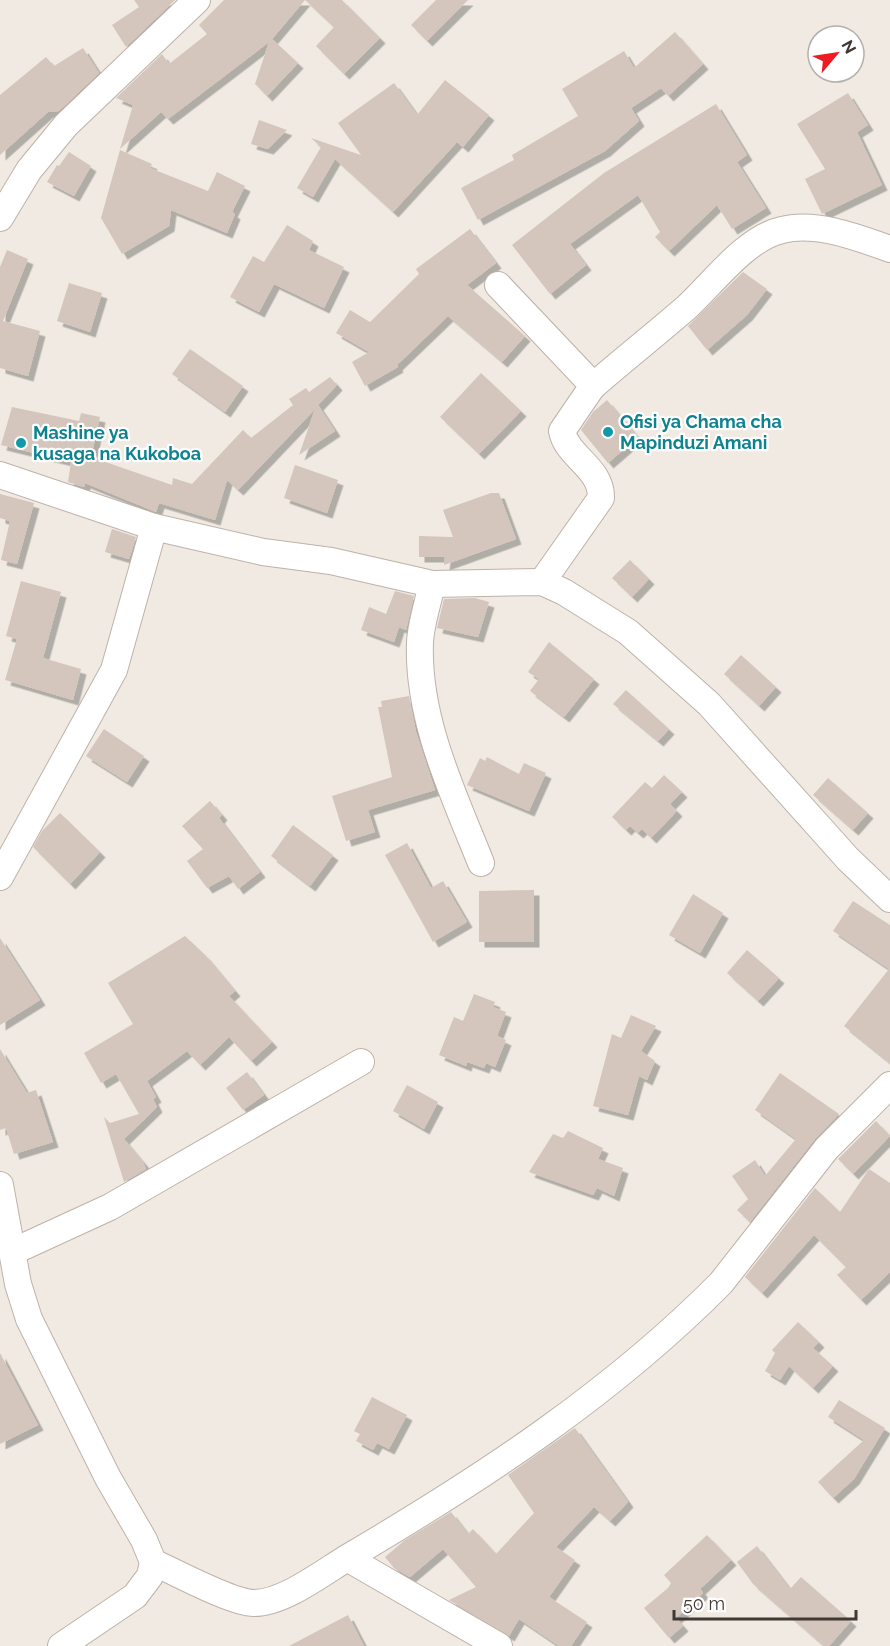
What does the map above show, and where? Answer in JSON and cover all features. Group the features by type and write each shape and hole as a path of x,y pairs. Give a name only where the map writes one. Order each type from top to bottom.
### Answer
{"street":[{"path":"0,218 29,170 66,125 197,0"},
{"path":"542,582 601,498 598,483 591,471 564,440 562,431 591,387 687,306 752,243 766,234 784,229 817,230 890,249"},
{"path":"498,285 587,379 591,387"},
{"path":"0,475 154,527 263,552 331,561 432,584 542,582 564,592 628,632 709,704 848,859 890,899"},
{"path":"0,877 114,670 154,527"},
{"path":"432,584 420,641 422,685 435,744 481,863"},
{"path":"12,1252 110,1207 361,1062"},
{"path":"153,1562 227,1595 254,1603 276,1597 311,1581 481,1477 609,1384 720,1283 827,1148 890,1085"},
{"path":"0,1185 12,1252 29,1319 108,1478 144,1540 153,1562 150,1576 135,1596 61,1646"},
{"path":"347,1558 499,1646"}],"building":[{"path":"134,0 175,0 126,47 112,25 139,7"},
{"path":"224,0 305,0 272,39 298,63 267,96 255,84 269,42 168,119 161,112 120,149 133,105 116,98 162,54 169,64 207,34 199,25"},
{"path":"305,0 342,0 380,38 344,74 316,46 334,27"},
{"path":"436,0 468,0 427,41 411,25"},
{"path":"675,32 703,64 668,96 661,88 631,108 639,121 605,151 478,220 461,188 514,160 512,155 578,116 562,89 624,51 634,68"},
{"path":"83,48 99,73 59,111 48,112 0,155 0,95 46,57 54,66"},
{"path":"445,80 489,115 463,147 457,142 393,212 335,159 313,197 297,188 321,147 311,138 361,155 338,123 394,83 417,115"},
{"path":"848,93 868,125 857,132 882,185 822,214 805,179 825,169 797,124"},
{"path":"716,104 747,155 737,162 766,208 732,229 717,205 669,251 655,237 660,232 638,195 570,244 586,265 550,294 512,245 604,173"},
{"path":"259,120 287,130 268,149 251,144"},
{"path":"120,150 152,164 150,168 208,191 217,172 245,186 232,212 235,214 227,233 171,210 169,226 122,254 101,218"},
{"path":"69,152 91,166 74,196 47,182 57,165 59,166"},
{"path":"287,225 313,241 309,250 344,267 324,308 274,284 259,312 230,297 253,256 264,262"},
{"path":"470,229 496,263 467,285 525,336 502,362 448,316 397,365 398,367 365,386 352,362 369,352 336,333 350,310 370,322 419,274 416,269"},
{"path":"7,250 28,259 3,321 40,331 28,376 0,368 0,267"},
{"path":"743,272 767,289 747,315 707,350 688,326"},
{"path":"69,283 102,293 90,332 57,321"},
{"path":"190,349 243,386 225,412 172,374"},
{"path":"481,373 521,411 479,454 440,417"},
{"path":"330,377 337,385 318,405 335,431 299,455 315,409 238,490 227,480 215,520 159,503 156,512 85,483 84,487 68,482 71,462 1,445 12,407 79,421 81,413 100,417 91,457 172,485 173,478 192,484 243,430 251,438 293,405 289,399 306,388 309,392"},
{"name":"Ofisi ya Chama cha Mapinduzi Amani","path":"607,400 638,437 608,463 581,430 593,412"},
{"path":"295,465 338,480 327,513 284,498"},
{"path":"491,493 499,493 516,539 444,565 445,557 419,557 419,536 453,537 443,510"},
{"path":"0,494 34,503 17,564 1,560 10,521 0,518"},
{"path":"112,529 136,537 129,559 105,552"},
{"path":"630,560 649,579 632,597 612,578"},
{"path":"21,581 61,592 43,658 81,669 73,700 5,680 17,639 6,636"},
{"path":"395,591 414,596 406,630 399,627 394,642 361,630 369,607 386,614"},
{"path":"475,598 489,602 478,637 437,628 444,599"},
{"path":"549,642 594,679 564,717 530,691 539,679 528,672"},
{"path":"741,655 776,687 759,706 724,674"},
{"path":"626,690 669,729 658,741 613,704"},
{"path":"409,696 416,732 435,790 368,810 375,832 346,841 332,796 392,777 378,707 382,707 381,701"},
{"path":"104,729 144,756 127,782 86,756"},
{"path":"487,757 519,774 524,763 546,773 529,811 467,785 480,758 485,761"},
{"path":"664,775 682,792 670,804 677,811 651,838 642,829 638,833 630,826 626,830 612,817 645,782 652,788"},
{"path":"828,778 868,813 853,830 813,795"},
{"path":"210,801 222,815 219,818 260,872 238,889 229,876 207,888 187,861 203,849 182,826"},
{"path":"60,813 100,852 70,884 33,847 42,831"},
{"path":"293,825 333,855 310,886 271,856"},
{"path":"407,843 431,888 443,881 467,922 433,942 385,855"},
{"path":"534,890 534,942 479,942 479,891"},
{"path":"693,894 723,913 700,953 669,935"},
{"path":"853,901 890,925 890,1063 844,1026 889,969 833,931"},
{"path":"185,936 205,955 235,991 229,996 272,1042 251,1061 229,1037 200,1065 187,1051 147,1081 156,1097 153,1099 157,1107 124,1139 146,1169 124,1182 104,1117 110,1123 139,1114 116,1074 101,1083 84,1053 133,1024 108,983"},
{"path":"0,938 40,1000 0,1025"},
{"path":"747,950 779,978 758,1001 727,973"},
{"path":"474,994 495,1002 493,1007 506,1012 497,1036 506,1040 495,1067 486,1063 484,1068 467,1062 466,1066 439,1055 454,1017 463,1021"},
{"path":"631,1015 656,1026 641,1051 655,1061 647,1080 639,1076 628,1115 593,1106 612,1034 621,1038"},
{"path":"0,1049 27,1093 36,1090 53,1142 14,1154 6,1128 0,1130"},
{"path":"247,1072 264,1095 243,1110 226,1088"},
{"path":"780,1073 839,1114 815,1139 750,1222 737,1210 748,1199 732,1176 755,1160 765,1176 796,1139 755,1110"},
{"path":"407,1085 438,1102 424,1129 393,1111"},
{"path":"876,1121 890,1136 853,1174 838,1159"},
{"path":"568,1131 603,1148 598,1159 623,1168 614,1196 597,1188 593,1195 529,1172 553,1134 563,1138"},
{"path":"869,1169 890,1183 890,1272 861,1300 837,1275 846,1267 814,1235 762,1293 745,1277 815,1188 840,1212"},
{"path":"798,1322 819,1342 813,1348 833,1366 813,1388 789,1366 780,1380 765,1371 775,1353 772,1350"},
{"path":"0,1353 38,1425 0,1444"},
{"path":"372,1397 407,1415 389,1449 377,1443 373,1450 356,1441 360,1434 354,1431"},
{"path":"839,1400 885,1428 854,1479 833,1498 818,1482 864,1440 828,1417"},
{"path":"575,1428 628,1502 610,1521 594,1507 556,1547 575,1560 549,1597 587,1622 571,1646 559,1646 519,1619 509,1636 449,1600 476,1587 443,1549 410,1577 394,1568 385,1557 405,1540 451,1512 468,1534 473,1529 496,1554 534,1513 508,1475"},
{"path":"707,1535 731,1560 700,1589 703,1593 676,1618 683,1626 669,1638 644,1608 668,1588 671,1583 664,1575"},
{"path":"757,1546 790,1589 801,1577 851,1621 829,1646 824,1646 753,1584 737,1562"},
{"path":"348,1615 364,1646 289,1646"}],"place":[{"name":"Ofisi ya Chama cha Mapinduzi Amani","path":"608,432"},
{"name":"Mashine ya kusaga na Kukoboa","path":"21,443"}]}
